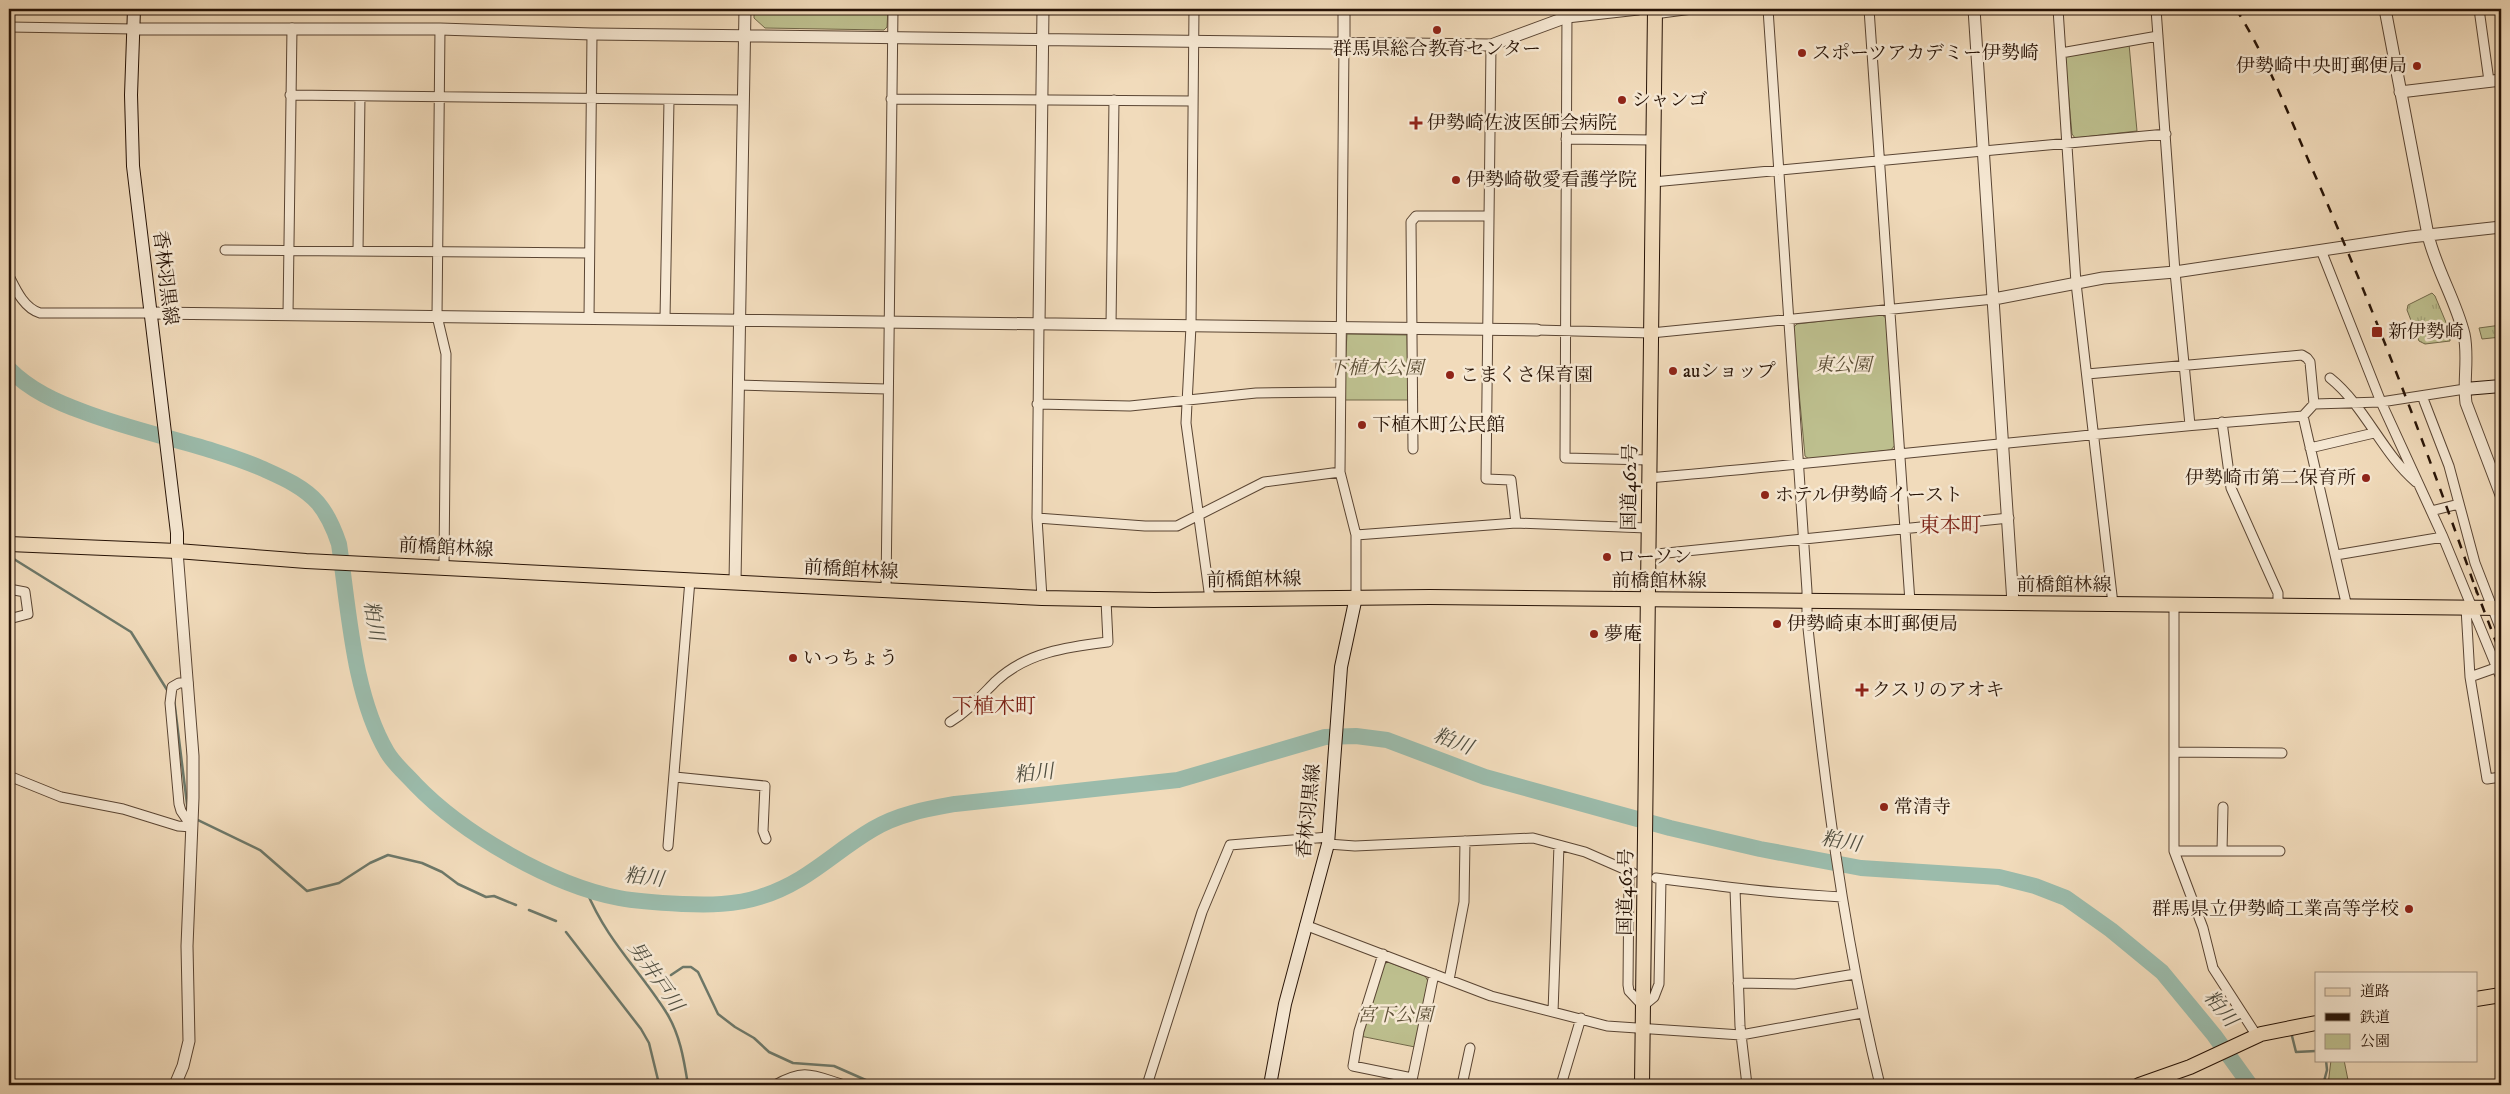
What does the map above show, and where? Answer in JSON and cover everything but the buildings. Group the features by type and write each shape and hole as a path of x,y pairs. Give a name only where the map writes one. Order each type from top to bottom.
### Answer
{"main road":[{"name":"香林羽黒線","path":"134,9 131,139 136,199 171,482 177,551"},
{"name":"国道462号","path":"1642,1085 1654,11"},
{"path":"2464,390 2501,386"},
{"name":"前橋館林線","path":"9,544 177,551 313,561 886,591 1106,600 1356,597 2497,608"},
{"name":"香林羽黒線","path":"1270,1085 1285,1004 1328,841 1342,664 1356,597"},
{"path":"2478,999 2501,994"},
{"path":"2139,1085 2190,1067 2255,1036 2315,1024"}],"street":[{"path":"735,582 738,320 745,9"},
{"path":"886,591 893,9"},
{"path":"1042,598 1037,518 1037,404 1043,9"},
{"path":"1194,9 1191,326 1186,423 1197,516 1210,599"},
{"path":"1344,9 1340,472 1356,535 1356,597"},
{"path":"9,27 440,29 592,34 1193,43 1491,45 1567,13 1638,9"},
{"path":"1654,11 1692,9"},
{"path":"1768,9 1808,601 1807,619 1830,823 1854,974 1880,1085"},
{"path":"1869,9 1910,602"},
{"path":"1974,9 2002,443 2009,518 2013,603"},
{"path":"2058,9 2076,283 2113,604"},
{"path":"2156,9 2190,425"},
{"path":"2385,9 2428,235 2434,258 2463,331 2468,356 2464,390 2466,403 2501,495"},
{"path":"2400,92 2495,80 2479,9"},
{"path":"1567,13 1565,458 1649,460"},
{"path":"288,314 292,28"},
{"path":"440,29 437,316 446,354 444,567"},
{"path":"589,318 592,34"},
{"path":"2061,53 2158,36"},
{"path":"1491,45 1486,479 1511,480 1516,522"},
{"path":"290,95 744,100"},
{"path":"358,251 360,96"},
{"path":"891,99 1192,101"},
{"path":"665,319 669,100"},
{"path":"1110,325 1114,100"},
{"path":"1653,182 2166,134"},
{"path":"1566,139 1653,140"},
{"path":"1413,449 1411,222 1416,216 1489,216"},
{"path":"9,276 22,299 33,311 40,313 288,314 1488,329 1650,333 1994,299 2076,283 2176,272 2428,235 2501,227"},
{"path":"225,250 589,253"},
{"path":"2321,250 2381,402 2432,511 2470,608 2499,667 2501,678"},
{"path":"2087,374 2185,367 2302,355 2308,358 2310,362 2314,404"},
{"path":"2330,378 2354,404 2405,472 2419,484"},
{"path":"738,385 887,389"},
{"path":"1649,478 1798,465 2094,434 2302,416 2314,404 2381,402 2464,390"},
{"path":"1037,404 1130,406 1256,393 1340,392"},
{"path":"2424,402 2449,466 2475,562 2497,608 2501,630"},
{"path":"2302,416 2347,607"},
{"path":"2222,422 2231,488 2278,593 2278,606"},
{"path":"2310,448 2374,433"},
{"path":"1037,518 1145,526 1177,526 1264,482 1340,472"},
{"path":"2432,511 2459,504"},
{"path":"1647,555 2009,518"},
{"path":"1356,535 1516,522 1647,528"},
{"path":"2336,555 2443,537"},
{"path":"175,1085 183,1066 189,1041 187,946 193,756 177,551"},
{"path":"668,846 690,580"},
{"path":"9,589 25,592 28,614 9,619"},
{"path":"950,722 975,704 998,680 1036,656 1066,648 1108,642 1106,600"},
{"path":"2174,604 2174,851 2203,928 2213,968 2255,1036"},
{"path":"2470,608 2470,677 2487,779 2501,777"},
{"path":"2470,677 2499,667"},
{"path":"188,683 179,683 172,687 170,703 179,804 181,811 192,827"},
{"path":"2174,752 2282,754"},
{"path":"9,776 62,797 123,809 178,826 192,827"},
{"path":"675,777 765,786 763,831 766,839"},
{"path":"2222,851 2223,807"},
{"path":"1147,1085 1202,912 1230,845 1328,841 1354,846 1533,838 1593,855 1631,872 1628,927 1628,984 1629,991 1643,1006 1658,991 1660,969 1658,878 1710,883 1735,889 1842,894"},
{"path":"1450,980 1464,902 1465,841"},
{"path":"1553,1012 1559,845"},
{"path":"2174,851 2280,851"},
{"path":"1735,889 1741,1034 1747,1085"},
{"path":"1305,925 1509,1002 1581,1018 1607,1026 1642,1026 1741,1034 1862,1013"},
{"path":"1383,954 1359,1031 1353,1066 1412,1082 1434,974"},
{"path":"1738,983 1795,984 1854,974"},
{"path":"1561,1085 1581,1018"},
{"path":"1462,1085 1470,1048"},
{"path":"775,1085 793,1075 812,1075 844,1085"}],"green space":[{"path":"754,9 888,9 887,27 884,30 765,28 754,18"},
{"path":"2129,44 2137,131 2075,138 2072,134 2065,58 2068,55"},
{"path":"2432,293 2450,332 2450,341 2425,344 2419,341 2407,310 2408,305"},
{"name":"東公園","path":"1881,314 1886,318 1895,445 1891,450 1809,459 1805,456 1793,328 1797,324"},
{"path":"2501,325 2501,337 2482,339 2479,328"},
{"name":"下植木公園","path":"1347,334 1407,335 1408,400 1343,400"},
{"name":"宮下公園","path":"1388,962 1425,976 1428,981 1415,1047 1360,1036 1384,964"},
{"path":"2331,1062 2344,1062 2349,1085 2328,1085"}],"waterway":[{"name":"粕川","path":"9,369 44,395 63,404 106,420 261,468 299,487 312,497 328,517 339,544 354,651 360,678 376,729 387,752 397,765 435,803 483,839 538,869 566,882 593,891 619,898 659,903 712,904 741,902 777,891 806,875 873,829 892,819 913,813 955,804 1178,780 1325,737 1356,736 1387,740 1485,777 1670,828 1760,849 1861,868 1999,877 2035,886 2066,898 2111,930 2162,972 2214,1035 2250,1085"},
{"path":"9,556 131,632 169,693"},
{"path":"174,699 188,812"},
{"path":"196,819 260,850 307,891 339,883 370,863 388,855 422,863 442,872 458,884 486,897 494,896 516,905"},
{"name":"男井戸川","path":"586,890 603,924 671,1020 681,1047 688,1085"},
{"path":"529,910 556,921"},
{"path":"566,932 641,1029 649,1043 659,1084"},
{"path":"671,975 683,967 691,967 698,972 718,1014 754,1038 769,1052 793,1063 834,1066 877,1085"},
{"path":"2291,1032 2296,1052 2315,1051"},
{"path":"2323,1085 2327,1070 2326,1062"}],"railway":[{"path":"2236,9 2248,28 2278,90 2358,276 2420,434 2477,593"},
{"path":"2475,587 2501,655"}],"place":[{"name":"群馬県総合教育センター","path":"1437,30"},
{"name":"スポーツアカデミー伊勢崎","path":"1802,53"},
{"name":"伊勢崎中央町郵便局","path":"2417,66"},
{"name":"シャンゴ","path":"1622,100"},
{"name":"伊勢崎佐波医師会病院","path":"1416,123"},
{"name":"伊勢崎敬愛看護学院","path":"1456,180"},
{"name":"新伊勢崎","path":"2377,332"},
{"name":"auショップ","path":"1673,371"},
{"name":"こまくさ保育園","path":"1450,375"},
{"name":"下植木町公民館","path":"1362,425"},
{"name":"伊勢崎市第二保育所","path":"2366,478"},
{"name":"ホテル伊勢崎イースト","path":"1765,495"},
{"name":"ローソン","path":"1607,557"},
{"name":"伊勢崎東本町郵便局","path":"1777,624"},
{"name":"夢庵","path":"1594,634"},
{"name":"いっちょう","path":"793,658"},
{"name":"クスリのアオキ","path":"1862,690"},
{"name":"常清寺","path":"1884,807"},
{"name":"群馬県立伊勢崎工業高等学校","path":"2409,909"}],"district":[{"name":"東本町","path":"1950,526"},
{"name":"下植木町","path":"994,707"}]}
